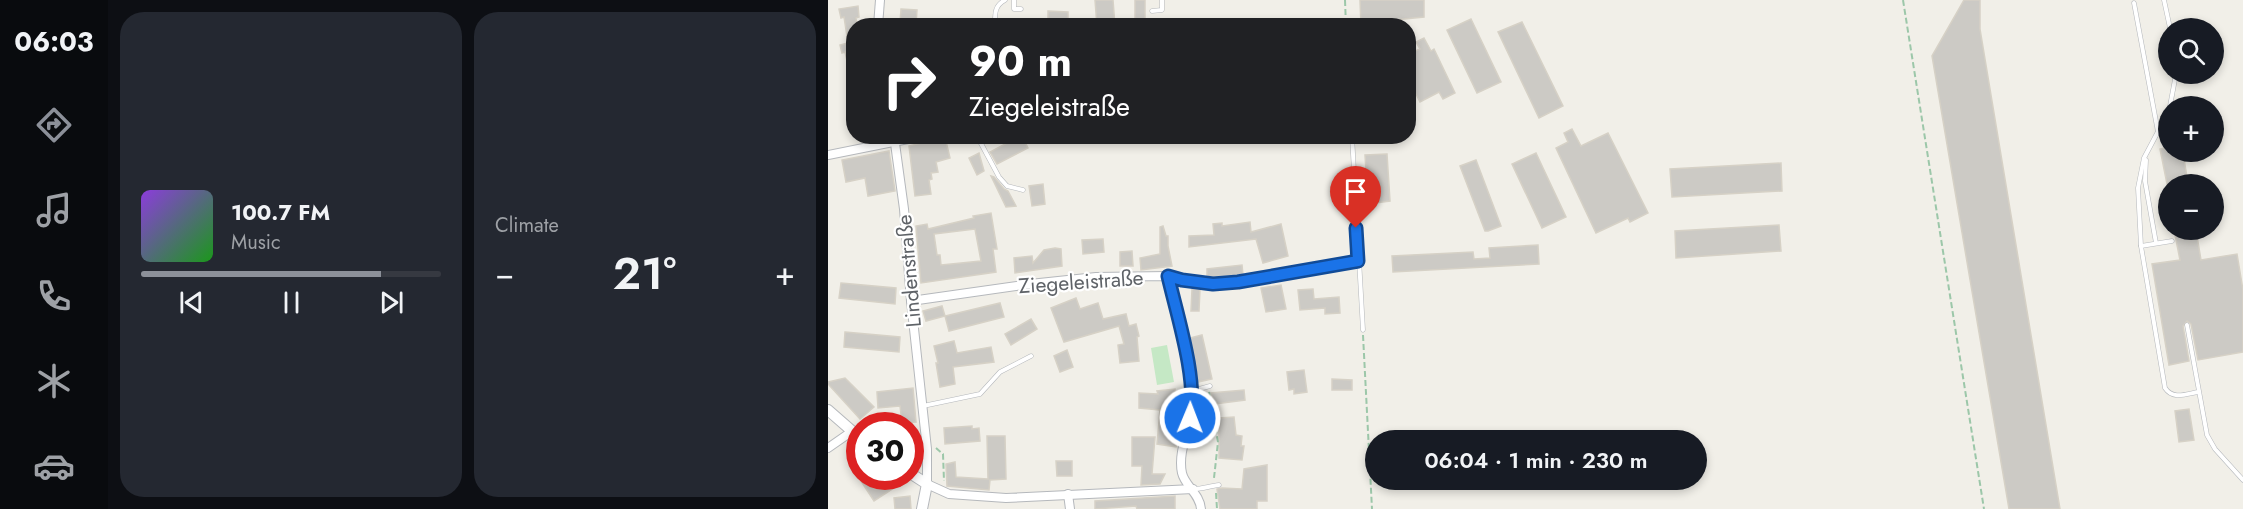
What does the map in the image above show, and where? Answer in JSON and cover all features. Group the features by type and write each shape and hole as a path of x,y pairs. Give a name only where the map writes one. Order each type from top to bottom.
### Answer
{"street":[{"path":"879,18 880,0"},
{"path":"828,155 873,144"},
{"name":"Lindenstraße","path":"895,144 904,209 911,301 927,449 927,484"},
{"name":"Ziegeleistraße","path":"911,301 1096,277 1168,276 1213,284 1238,282 1358,261"},
{"path":"1168,276 1187,362 1193,405 1181,459 1182,475 1201,503 1201,509"},
{"path":"828,410 846,427"},
{"path":"828,448 846,439"},
{"path":"924,482 949,494 1006,498 1193,489"},
{"path":"922,509 927,484"},
{"path":"1068,494 1070,509"}],"lane":[{"path":"995,18 995,10 1005,0"},
{"path":"1014,0 1014,9 1021,9"},
{"path":"1152,11 1162,10 1162,0"},
{"path":"2164,0 2168,18"},
{"path":"2134,3 2158,132 2149,148 2138,182 2141,246 2165,388 2168,393 2175,396 2198,392"},
{"path":"981,144 999,177 1007,186 1023,190"},
{"path":"1352,144 1363,330"},
{"path":"2149,148 2145,177 2156,243"},
{"path":"2141,246 2172,241"},
{"path":"2187,325 2198,392 2209,439 2243,480"},
{"path":"922,406 980,394 1000,372 1031,356"},
{"path":"1191,391 1209,386"},
{"path":"1193,489 1217,485"}],"path":[{"path":"1345,0 1346,18"},
{"path":"1903,0 1984,509"},
{"path":"1363,330 1372,509"},
{"path":"1209,386 1218,442 1213,474 1217,485 1217,509"}],"green space":[{"path":"1167,345 1174,382 1157,385 1151,348"}],"building":[{"path":"1095,0 1113,0 1114,18 1096,18"},
{"path":"1135,0 1145,0 1145,18 1135,18"},
{"path":"1360,0 1424,0 1424,17 1361,18"},
{"path":"1964,0 1980,0 1980,29 2060,509 2009,509 1932,56"},
{"path":"858,6 859,17 846,18 846,30 844,17 841,18 839,9"},
{"path":"901,9 917,10 916,18 900,18"},
{"path":"1048,11 1068,12 1068,18 1048,18"},
{"path":"1471,19 1501,82 1477,93 1447,30"},
{"path":"1522,22 1563,106 1539,118 1498,32"},
{"path":"1424,38 1431,51 1434,49 1455,93 1443,99 1439,92 1420,102 1416,94 1416,51 1420,49 1416,42"},
{"path":"846,44 846,56 845,52 842,53 840,45"},
{"path":"1572,129 1581,146 1608,133 1648,213 1630,222 1628,218 1596,233 1556,148 1568,142 1564,133"},
{"path":"947,144 950,158 936,162 938,172 931,173 932,179 929,180 931,194 915,196 909,146"},
{"path":"1005,144 1026,144 1028,148 997,164 990,152"},
{"path":"889,151 895,191 868,196 865,178 846,182 842,160"},
{"path":"979,153 984,171 977,175 969,158"},
{"path":"1536,153 1566,217 1542,228 1512,164"},
{"path":"1387,154 1390,201 1368,204 1365,155"},
{"path":"1476,160 1501,226 1488,231 1485,231 1460,166"},
{"path":"2163,162 2185,162 2186,174 2165,174"},
{"path":"1781,163 1782,191 1672,197 1670,169"},
{"path":"991,176 1008,191 1016,206 1006,207"},
{"path":"1043,184 1045,204 1032,206 1029,186"},
{"path":"991,213 997,249 993,249 996,272 921,283 916,226 927,224 928,229 974,218 973,216","holes":["975,229 981,261 941,265 934,234"]},
{"path":"1250,222 1251,232 1281,224 1288,256 1263,263 1256,239 1189,247 1189,236 1214,235 1213,224 1222,223 1222,226"},
{"path":"1779,225 1781,251 1676,258 1675,231"},
{"path":"1163,226 1168,236 1172,266 1141,270 1140,258 1160,254 1160,227"},
{"path":"1103,239 1104,252 1083,254 1082,240"},
{"path":"2176,240 2198,240 2201,260 2237,254 2243,290 2243,352 2198,360 2191,324 2187,321 2183,326 2189,361 2169,365 2152,264 2180,260"},
{"path":"1538,245 1539,264 1393,272 1392,256 1473,252 1474,259 1490,258 1489,248"},
{"path":"1061,249 1062,266 1015,273 1014,258 1032,256 1033,263 1044,250"},
{"path":"1132,251 1133,266 1120,266 1120,252"},
{"path":"1242,265 1243,275 1207,277 1207,269"},
{"path":"841,283 896,288 895,304 839,298"},
{"path":"1281,285 1286,309 1266,312 1261,288"},
{"path":"1192,289 1200,289 1199,311 1191,311"},
{"path":"1313,289 1314,299 1339,297 1340,313 1325,314 1325,308 1300,310 1298,290"},
{"path":"1076,298 1080,309 1098,303 1103,319 1126,314 1129,326 1136,324 1139,336 1137,337 1139,361 1120,363 1118,345 1124,344 1119,326 1064,342 1051,308"},
{"path":"1000,303 1004,317 949,331 945,316"},
{"path":"942,306 945,316 926,321 923,311"},
{"path":"1031,319 1037,329 1011,345 1005,334"},
{"path":"845,332 900,337 899,352 844,347"},
{"path":"1202,335 1212,379 1198,382 1190,338"},
{"path":"954,341 957,353 991,347 994,362 953,367 955,384 940,387 934,346"},
{"path":"1067,350 1073,367 1060,372 1054,356"},
{"path":"1304,370 1307,392 1294,394 1294,389 1289,390 1287,372"},
{"path":"845,378 874,407 868,412 854,412 828,382"},
{"path":"1332,379 1352,380 1352,390 1332,390"},
{"path":"913,388 915,412 901,412 900,406 878,408 877,392"},
{"path":"1175,389 1172,425 1180,426 1176,447 1157,444 1160,410 1139,408 1139,393 1158,394 1157,391"},
{"path":"1244,390 1245,400 1215,404 1211,393"},
{"path":"2189,409 2194,440 2179,442 2175,411"},
{"path":"1234,417 1236,435 1242,436 1241,446 1244,446 1242,460 1219,458 1219,418"},
{"path":"972,426 972,429 979,428 980,441 945,444 944,428"},
{"path":"987,436 1005,436 1006,479 990,480 989,490 947,486 946,464 955,462 956,477 988,479"},
{"path":"1132,437 1155,437 1152,474 1165,474 1160,484 1141,485 1142,466 1132,466"},
{"path":"1056,461 1072,461 1072,476 1057,476"},
{"path":"1267,465 1267,501 1257,501 1257,509 1220,509 1217,489 1242,489 1244,469"},
{"path":"867,490 891,490 874,501"},
{"path":"910,496 911,509 895,509 894,498"},
{"path":"1175,496 1175,509 1137,509 1136,506 1095,509 1095,501"}],"route":[{"path":"1190,418 1193,405 1187,362 1168,276 1213,284 1238,282 1358,261 1356,228"}]}
